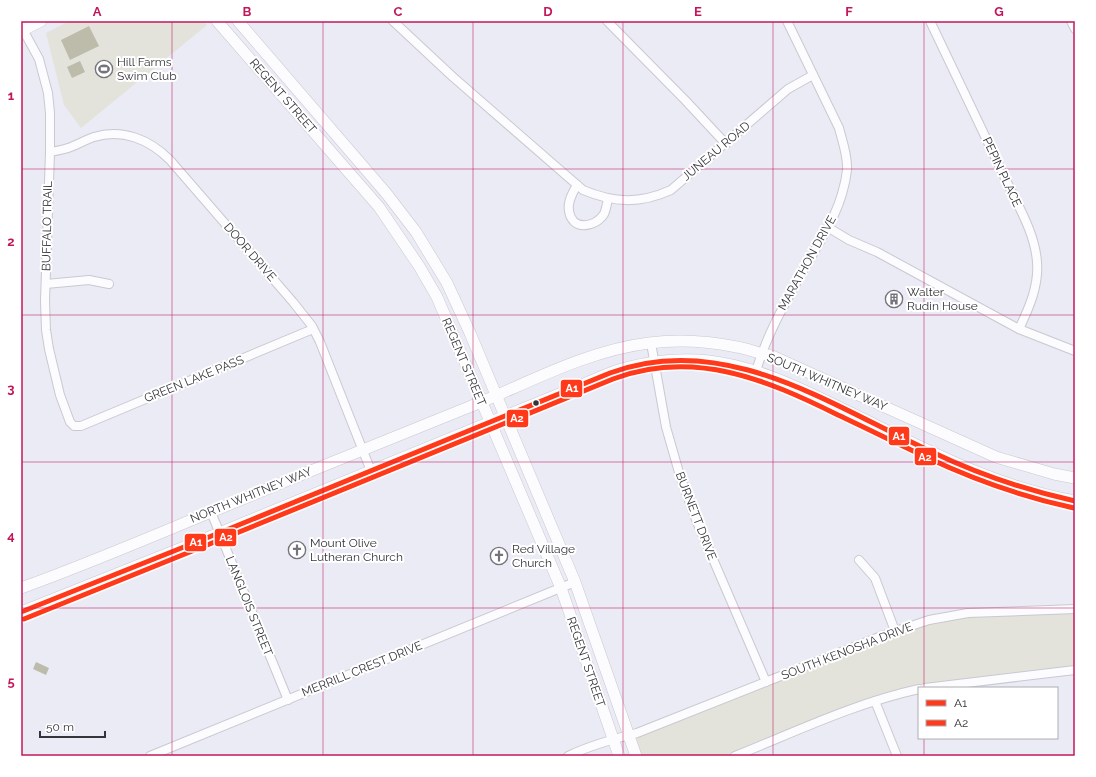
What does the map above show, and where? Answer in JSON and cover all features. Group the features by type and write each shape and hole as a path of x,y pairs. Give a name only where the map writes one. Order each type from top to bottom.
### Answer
{"main road":[{"path":"22,29 41,21"},
{"name":"REGENT STREET","path":"217,21 379,207 419,266 437,297 561,588 619,756"},
{"name":"REGENT STREET","path":"238,21 377,182 416,232 455,299 575,582 636,756"},
{"name":"SOUTH WHITNEY WAY","path":"482,402 591,357 620,348 651,343 692,341 737,347 779,359 996,457 1054,474 1075,478"},
{"name":"SOUTH WHITNEY WAY","path":"490,423 504,416 625,368 655,361 709,361 756,371 811,394 975,472 1055,497 1075,501"},
{"name":"NORTH WHITNEY WAY","path":"21,588 108,555 482,402"},
{"name":"NORTH WHITNEY WAY","path":"21,612 490,423"}],"street":[{"name":"JUNEAU ROAD","path":"393,21 453,77 583,190 608,199 623,201 640,200 666,192 676,186 788,89 813,75"},
{"path":"607,21 726,144"},
{"name":"MARATHON DRIVE","path":"756,371 770,330 829,228 844,191 847,168 843,141 838,128 787,21"},
{"name":"PEPIN PLACE","path":"930,21 996,160 1034,245 1037,275 1034,293 1019,329"},
{"path":"1071,21 1075,29"},
{"name":"BUFFALO TRAIL","path":"22,29 39,59 48,93 50,113 50,152 46,330 60,394 70,422 74,426"},
{"name":"DOOR DRIVE","path":"50,152 68,148 94,137 107,134 119,134 136,137 153,146 170,160 293,302 313,329 320,342 371,472"},
{"path":"577,185 571,195 568,210 572,220 577,224 589,225 596,222 604,213 608,199"},
{"path":"829,228 849,240 877,252 1019,329 1075,351"},
{"path":"46,284 89,280 109,284"},
{"name":"GREEN LAKE PASS","path":"74,426 81,426 313,329"},
{"name":"BURNETT DRIVE","path":"651,343 666,427 680,476 697,522 766,682"},
{"name":"LANGLOIS STREET","path":"211,512 288,700"},
{"path":"859,560 875,578 895,631"},
{"name":"MERRILL CREST DRIVE","path":"150,756 575,582"},
{"name":"SOUTH KENOSHA DRIVE","path":"568,756 595,744 651,728 895,631 929,620 968,613 1075,609"},
{"path":"934,687 1075,670"},
{"path":"735,756 875,701 918,689"},
{"path":"875,701 897,756"}],"shaded area":[{"name":"Hill Farms Swim Club","path":"69,21 203,21 207,25 81,128 64,105 46,33"},
{"path":"89,26 99,46 70,60 61,40"},
{"path":"80,61 85,72 72,78 67,67"},
{"path":"1075,609 1075,670 960,683 939,687 918,687 918,691 888,697 735,756 636,756 628,735 766,682 943,617"},
{"path":"36,662 49,668 46,675 33,669"}],"transit line":[{"name":"A1","path":"21,612 219,533 610,373 653,362 695,361 736,367 777,379 816,395 932,452 984,474 1038,492 1075,501"},
{"name":"A2","path":"24,619 613,379 643,370 672,367 700,368 728,372 756,380 811,402 963,474 1018,493 1074,508"}],"place":[{"name":"Hill Farms Swim Club","path":"104,69"},
{"name":"Walter Rudin House","path":"894,299"},
{"name":"Mount Olive Lutheran Church","path":"297,550"},
{"name":"Red Village Church","path":"499,556"}]}
